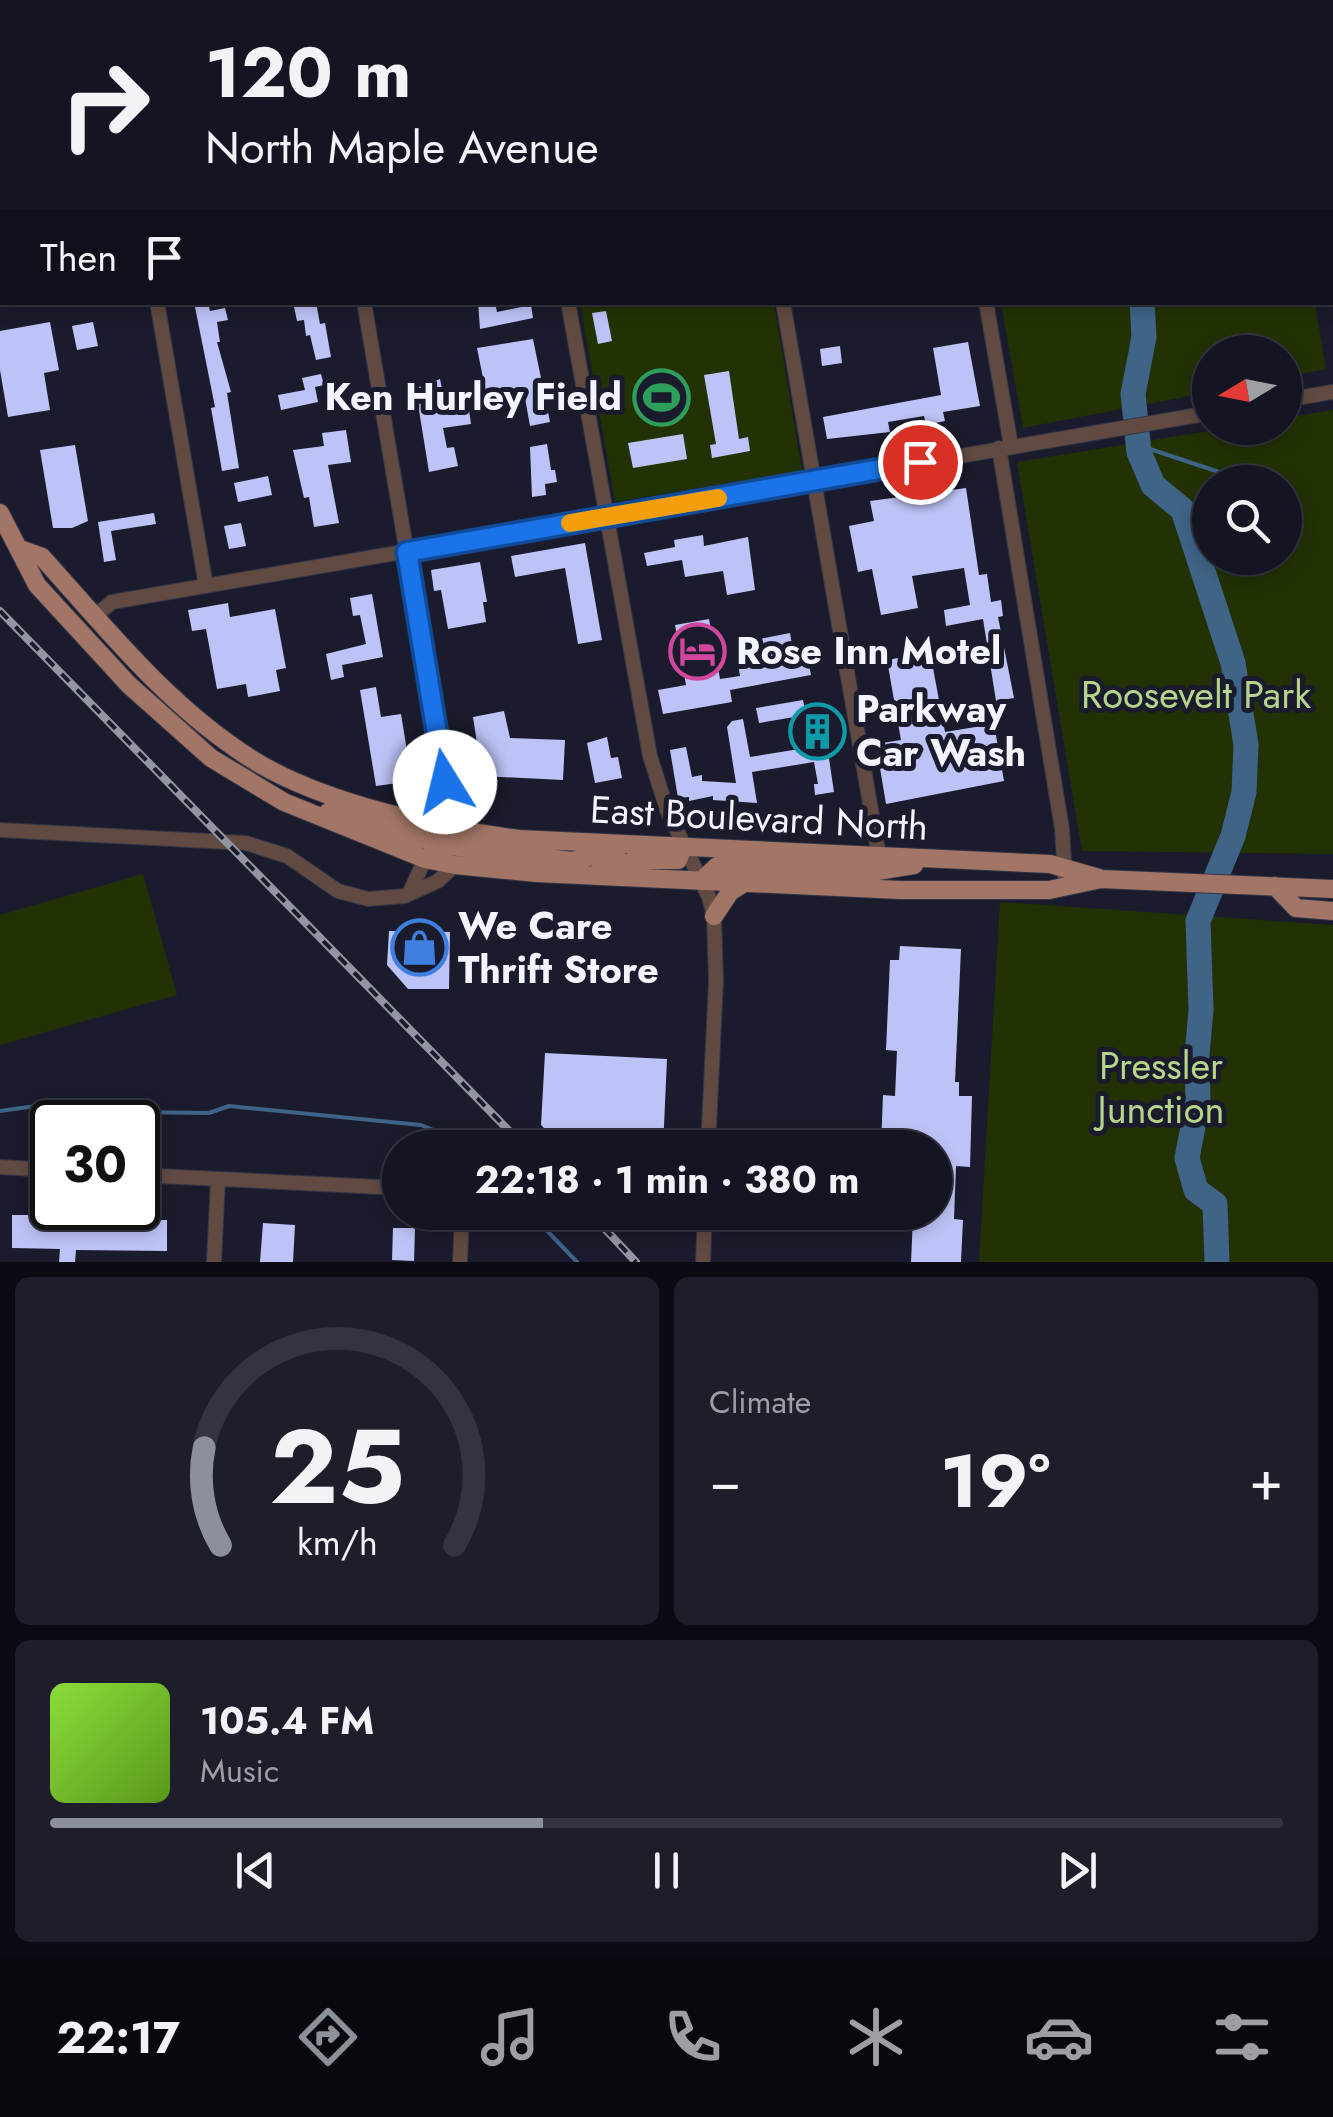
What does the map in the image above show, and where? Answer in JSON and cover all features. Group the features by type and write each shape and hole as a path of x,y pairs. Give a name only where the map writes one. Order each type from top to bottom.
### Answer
{"main road":[{"path":"0,513 37,585 158,712 211,758 284,802 419,838 440,837 450,829"},
{"path":"22,558 42,557 141,667 190,714 251,759 302,784 450,829"},
{"name":"East Boulevard North","path":"284,802 425,858 455,865 584,875 936,890 985,880 1052,877 1333,889"},
{"name":"East Boulevard North","path":"450,829 519,840 1050,864 1065,877"},
{"path":"425,858 438,846 450,846 572,861 638,845"},
{"path":"584,875 638,860 672,862 678,860 682,847"},
{"path":"701,881 717,866 865,873 950,859"},
{"path":"714,916 730,892 744,883"},
{"path":"1275,886 1296,908 1333,910"}],"street":[{"path":"158,305 206,586"},
{"path":"365,305 450,829"},
{"path":"569,305 650,756 682,847 714,916 716,981 709,1130"},
{"path":"784,305 878,856"},
{"path":"986,305 1062,829 1065,877"},
{"path":"1302,397 1333,392"},
{"path":"95,616 112,602 1192,415"},
{"path":"406,818 428,808 445,782"},
{"path":"0,830 246,843 286,856 352,896 380,900 409,894 438,881 455,865"},
{"path":"409,894 425,858"},
{"path":"0,1167 30,1169"},
{"path":"160,1176 382,1187"},
{"path":"214,1262 218,1179"},
{"path":"460,1262 461,1230"},
{"path":"703,1262 704,1230"}],"green space":[{"path":"580,305 774,305 802,471 615,502"},
{"path":"1001,305 1315,305 1326,369 1302,374 1302,335 1192,335 1192,395 1023,428"},
{"name":"Roosevelt Park","path":"1333,410 1333,854 1082,851 1017,462 1192,434 1192,445 1302,445 1302,415"},
{"path":"143,874 177,995 0,1045 0,915"},
{"name":"Pressler Junction","path":"1000,902 1333,925 1333,1262 979,1262"}],"building":[{"path":"195,305 209,305 210,311 225,308 228,320 217,322 217,342 231,392 227,393 239,468 222,471 211,408 215,407"},
{"path":"294,305 317,305 320,324 325,323 331,357 316,360 304,320 297,321"},
{"path":"478,305 496,305 497,312 531,305 533,318 480,329"},
{"path":"606,311 612,341 598,344 592,313"},
{"path":"50,322 59,370 44,373 50,410 8,417 0,370 0,331"},
{"path":"93,322 98,346 77,350 72,326"},
{"path":"533,339 550,422 530,426 523,387 486,393 477,348"},
{"path":"968,342 980,406 943,412 945,421 926,425 924,416 888,422 890,432 827,439 823,417 941,395 933,348"},
{"path":"840,346 842,363 822,366 820,349"},
{"path":"729,371 739,439 748,437 750,451 712,458 710,445 716,444 704,375"},
{"path":"321,374 324,385 315,387 318,402 281,410 278,395 305,390 302,378"},
{"path":"440,379 447,413 469,410 471,424 443,428 447,448 454,447 458,466 429,472 418,404 413,404 411,390"},
{"path":"346,430 351,462 328,465 339,523 314,527 309,497 304,498 293,450 324,446 322,433"},
{"path":"683,434 687,459 633,468 628,443"},
{"path":"547,444 557,482 545,484 546,495 532,497 530,447"},
{"path":"75,445 88,521 72,528 53,528 40,450"},
{"path":"268,476 272,495 238,502 234,483"},
{"path":"966,488 979,575 987,574 991,602 1001,600 1003,616 998,617 1014,698 996,701 983,619 946,626 944,610 970,605 964,568 912,576 918,608 881,615 872,569 858,572 849,526 874,521 870,501"},
{"path":"154,513 156,524 111,531 116,560 104,562 98,522"},
{"path":"241,523 246,546 229,549 224,526"},
{"path":"703,535 704,546 748,537 755,590 727,595 723,571 685,577 682,560 647,566 644,553 675,547 674,540"},
{"path":"585,543 602,640 578,644 565,568 515,577 511,556"},
{"path":"480,562 486,622 448,629 441,590 434,591 431,570"},
{"path":"372,594 383,657 342,665 344,677 331,680 326,654 366,644 360,615 353,616 350,598"},
{"path":"228,603 230,617 275,609 286,668 276,670 280,691 248,697 246,684 217,689 206,629 192,631 188,610"},
{"path":"709,619 720,679 740,676 735,644 790,633 795,663 808,660 811,675 730,690 732,702 663,714 658,690 686,685 675,625"},
{"path":"930,652 945,732 994,724 1004,781 886,804 876,744 901,740 887,660"},
{"path":"376,687 381,717 401,714 412,781 376,786 360,690"},
{"path":"803,700 806,715 759,723 756,708"},
{"path":"504,711 510,738 565,740 563,780 482,776 473,717"},
{"path":"822,712 834,792 815,795 814,784 818,784 814,762 752,772 757,803 713,800 713,796 689,801 689,797 678,798 670,750 686,747 692,777 702,775 702,781 736,783 727,727 732,721 743,719 750,757 812,747 807,715"},
{"path":"607,737 611,758 618,757 622,778 595,783 587,743"},
{"name":"We Care Thrift Store","path":"389,931 450,932 449,989 408,989 387,965"},
{"path":"900,946 961,949 955,1082 959,1082 959,1096 972,1096 970,1167 956,1166 954,1219 963,1220 961,1262 911,1262 912,1230 952,1230 952,1130 882,1130 883,1095 895,1096 897,1051 886,1050 890,960 899,960"},
{"path":"545,1053 667,1059 664,1130 546,1130 541,1125"},
{"path":"12,1215 30,1215 30,1230 160,1230 160,1220 167,1220 167,1251 76,1250 75,1262 59,1262 60,1249 12,1248"},
{"path":"263,1223 295,1225 293,1262 260,1262"},
{"path":"393,1230 415,1230 414,1261 392,1260"}],"waterway":[{"path":"1142,305 1144,337 1133,394 1139,452 1153,485 1183,510 1233,663 1246,745 1244,792 1233,836 1198,921 1198,1101 1187,1158 1196,1190 1215,1204 1217,1262"},
{"path":"1138,445 1198,465"},
{"path":"0,1111 64,1102 125,1103 131,1112 209,1113 229,1106 421,1125 434,1130"},
{"path":"546,1230 577,1262"}],"railway":[{"path":"0,611 508,1130"},
{"path":"606,1230 636,1262"}],"slow traffic":[{"path":"570,523 718,498"}],"place":[{"name":"Ken Hurley Field","path":"661,397"},
{"name":"Rose Inn Motel","path":"697,651"},
{"name":"Parkway Car Wash","path":"817,731"},
{"name":"We Care Thrift Store","path":"419,948"}],"route":[{"path":"445,782 407,552 920,462"}]}
